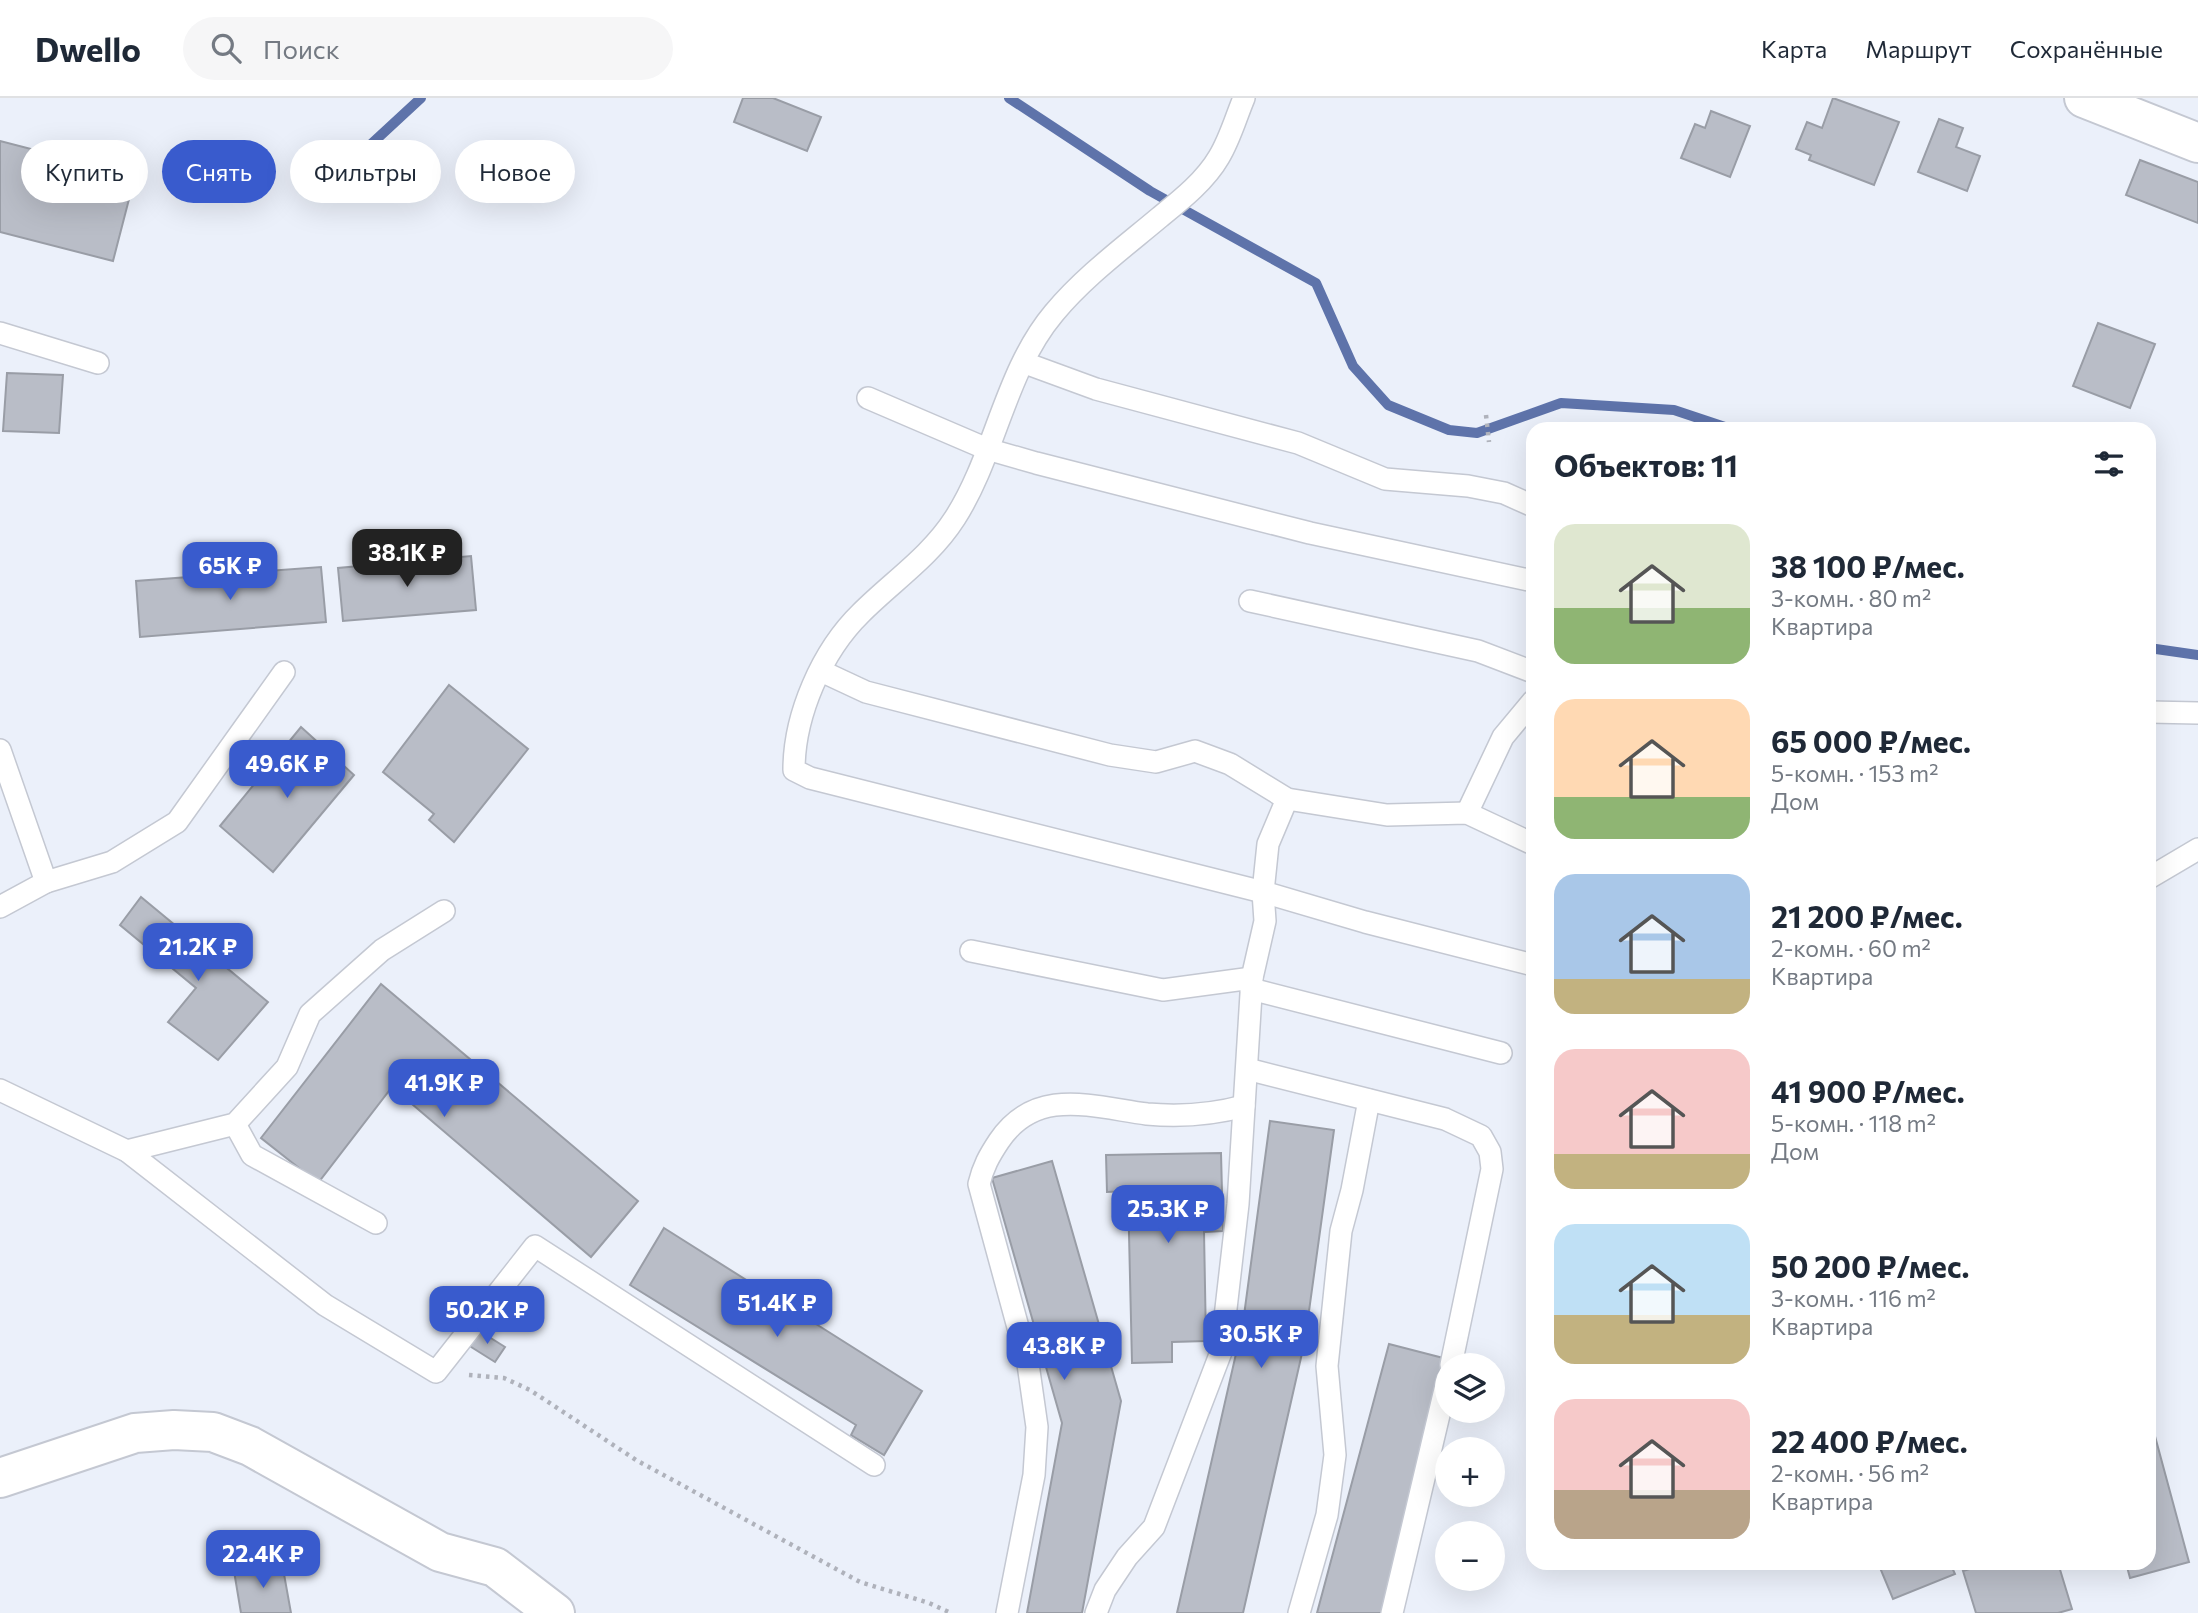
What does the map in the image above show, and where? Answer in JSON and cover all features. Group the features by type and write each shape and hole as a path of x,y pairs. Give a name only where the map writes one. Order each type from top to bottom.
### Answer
{"street":[{"path":"2093,100 2198,143"},
{"path":"0,1478 135,1433 174,1430 213,1432 250,1446 440,1552 495,1567 555,1613"}],"lane":[{"path":"1243,98 1219,158 1188,194 1078,286 1051,316 1006,400 973,484 948,528 908,571 860,613 834,647 821,671 794,746 794,770 810,778 1263,892 1365,922 1526,963"},
{"path":"0,333 99,363"},
{"path":"1025,363 1096,389 1298,443 1385,479 1468,486 1504,493 1526,503"},
{"path":"868,398 987,449 1310,533 1526,579"},
{"path":"1250,601 1478,651 1526,669"},
{"path":"821,671 866,692 1111,755 1156,762 1195,751 1230,764 1287,799 1387,815 1467,813 1526,841"},
{"path":"0,907 46,882 112,862 177,821 284,672"},
{"path":"1467,813 1503,737 1526,709"},
{"path":"2156,712 2198,713"},
{"path":"0,750 46,882"},
{"path":"1096,1613 1105,1590 1127,1557 1154,1527 1221,1352 1238,1204 1251,984 1265,921 1263,892 1268,844 1287,799"},
{"path":"2156,874 2198,849"},
{"path":"127,1151 236,1124 287,1067 310,1014 382,950 444,911"},
{"path":"971,951 1163,990 1251,984 1501,1053"},
{"path":"1247,1069 1445,1119 1481,1136 1490,1152 1492,1169 1454,1353"},
{"path":"0,1090 127,1151 325,1305 436,1372 535,1246 874,1465"},
{"path":"1299,1613 1327,1515 1335,1455 1327,1366 1341,1231 1352,1190 1369,1100"},
{"path":"1007,1613 1034,1475 1037,1427 1028,1364 979,1185 984,1164 1012,1123 1030,1112 1058,1104 1191,1116 1244,1106"},
{"path":"236,1124 252,1155 376,1223"},
{"path":"1392,1613 1437,1423"}],"path":[{"path":"1486,415 1489,442"},
{"path":"436,1372 504,1377 530,1390 636,1460 860,1582 929,1603 951,1613"}],"building":[{"path":"743,98 773,98 821,117 807,151 734,122"},
{"path":"1833,98 1899,122 1874,185 1809,160 1811,155 1796,149 1807,122 1822,128"},
{"path":"1711,111 1750,126 1730,177 1681,158 1695,124 1705,128"},
{"path":"1939,119 1963,128 1956,147 1980,156 1967,191 1918,172"},
{"path":"0,141 21,146 21,203 128,203 113,261 0,232"},
{"path":"2140,160 2198,182 2198,223 2126,195"},
{"path":"2098,323 2155,344 2130,408 2073,386"},
{"path":"7,373 63,375 59,433 3,431"},
{"path":"471,556 476,610 343,621 338,568"},
{"path":"321,567 326,622 140,637 136,581"},
{"path":"449,685 528,749 454,842 429,820 434,814 383,772"},
{"path":"301,727 354,775 273,872 220,826"},
{"path":"141,897 268,1002 218,1060 168,1022 196,988 120,925"},
{"path":"381,984 638,1201 591,1257 392,1087 318,1183 261,1138"},
{"path":"1270,1121 1334,1130 1305,1340 1243,1613 1177,1613 1243,1323"},
{"path":"1221,1153 1223,1231 1204,1232 1206,1341 1172,1342 1172,1362 1132,1363 1128,1191 1107,1192 1106,1155"},
{"path":"1052,1161 1121,1401 1082,1613 1027,1613 1062,1423 992,1178"},
{"path":"664,1228 922,1391 884,1455 851,1435 856,1425 630,1285"},
{"path":"478,1330 505,1347 495,1362 468,1345"},
{"path":"1389,1344 1435,1356 1435,1420 1383,1613 1317,1613"},
{"path":"2156,1440 2189,1562 2130,1578 2128,1570 2156,1570"},
{"path":"282,1563 291,1613 241,1613 234,1571"},
{"path":"1881,1570 1953,1570 1955,1574 1893,1599"},
{"path":"2060,1570 2072,1609 2058,1613 1976,1613 1963,1571"}],"waterway":[{"path":"376,140 421,98"},
{"path":"1009,98 1150,191 1316,283 1353,366 1388,405 1449,430 1477,433 1561,403 1674,410 1710,422"},
{"path":"2156,649 2198,655"}]}
